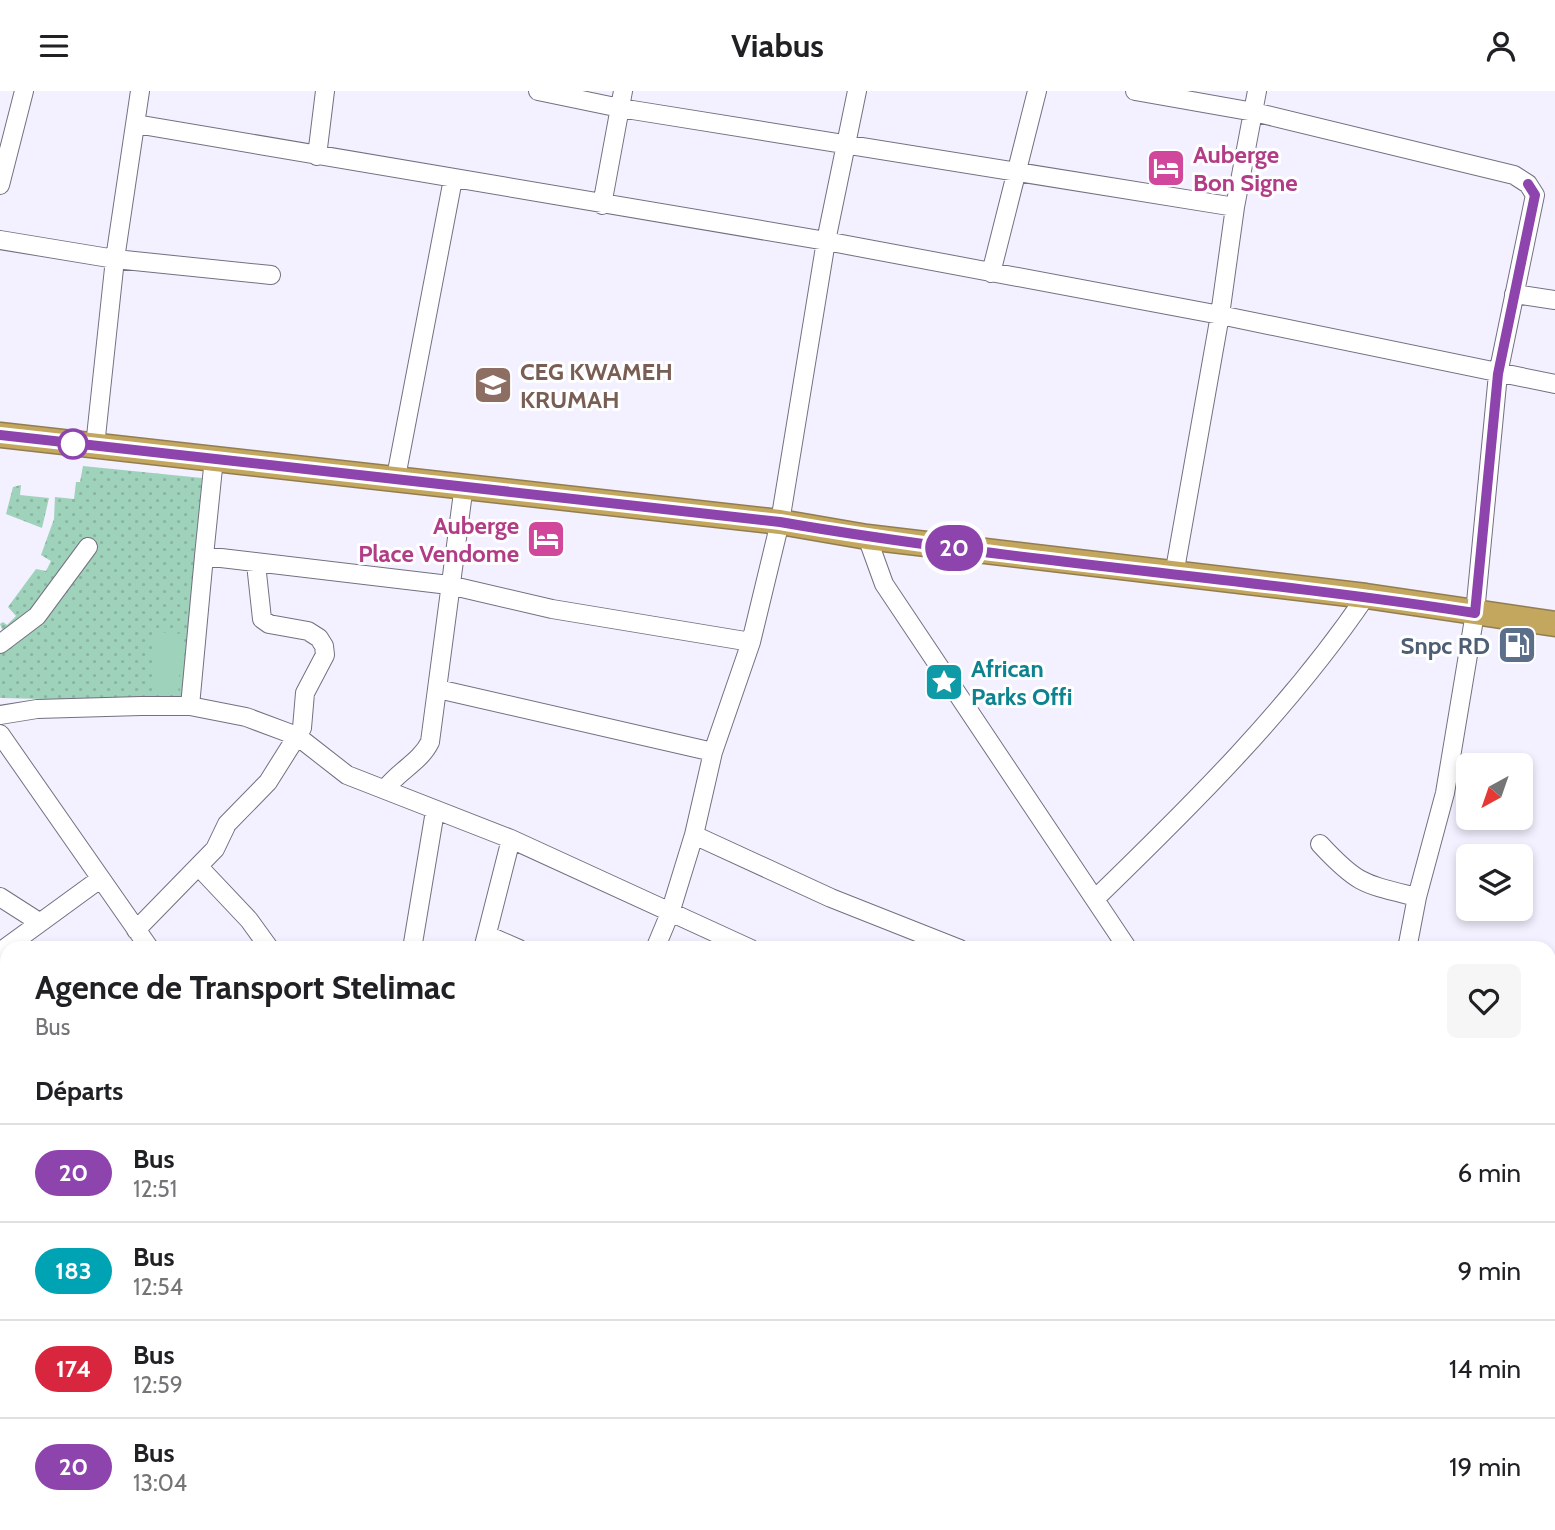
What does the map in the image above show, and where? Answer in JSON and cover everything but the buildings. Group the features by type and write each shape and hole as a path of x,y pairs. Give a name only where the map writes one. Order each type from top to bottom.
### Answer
{"highway":[{"path":"0,435 396,477 780,522 867,537 1366,596 1555,624"}],"street":[{"path":"0,185 24,91"},
{"path":"95,446 115,259 140,91"},
{"path":"317,156 325,91"},
{"path":"538,91 622,100 1016,172 1235,207"},
{"path":"658,941 670,913 694,835 713,752 751,642 780,522 826,241 857,91"},
{"path":"992,273 1037,91"},
{"path":"1135,91 1254,112 1514,174 1528,184 1535,195 1498,374 1475,613 1445,793 1417,897 1409,941"},
{"path":"1174,575 1257,91"},
{"path":"602,205 622,100"},
{"path":"136,124 826,241 1220,315 1555,384"},
{"path":"396,477 453,179"},
{"path":"0,240 115,259 271,275"},
{"path":"1514,294 1555,300"},
{"path":"190,706 214,458"},
{"path":"386,788 398,771 422,757 430,741 464,485"},
{"path":"867,537 884,584 1123,941"},
{"path":"0,644 37,616 88,547"},
{"path":"204,556 449,585 552,609 751,642"},
{"path":"136,930 215,849 227,824 268,782 303,723 309,683 325,655 324,646 319,638 308,631 269,624 262,619 256,564"},
{"path":"1095,899 1199,796 1296,689 1329,651 1366,596"},
{"path":"438,689 713,752"},
{"path":"0,715 37,709 190,706 246,717 297,736 347,775 511,839 733,941"},
{"path":"0,734 144,941"},
{"path":"413,941 435,811"},
{"path":"694,835 831,898 940,941"},
{"path":"485,941 511,839"},
{"path":"1321,844 1345,870 1363,884 1417,897"},
{"path":"199,867 249,920 264,941"},
{"path":"14,941 100,879"},
{"path":"0,897 39,922"}],"green space":[{"path":"83,466 202,478 186,693 177,702 0,698 0,650 4,634 0,624 3,622 7,625 16,616 8,607 36,569 46,571 51,561 41,555 54,519 55,497 74,499 76,482 80,482"},
{"path":"21,485 20,495 49,498 42,528 6,514 13,487"},
{"path":"156,632 182,634 178,694 152,692"}],"bus line":[{"name":"20","path":"0,435 360,473 780,522 867,537 1366,596 1475,613 1498,374 1535,195 1528,184"}],"place":[{"name":"Auberge Bon Signe","path":"1166,168"},
{"name":"CEG KWAMEH KRUMAH","path":"493,385"},
{"name":"Auberge Place Vendome","path":"546,539"},
{"name":"Snpc RD","path":"1517,645"},
{"name":"African Parks Offi","path":"944,682"}]}
